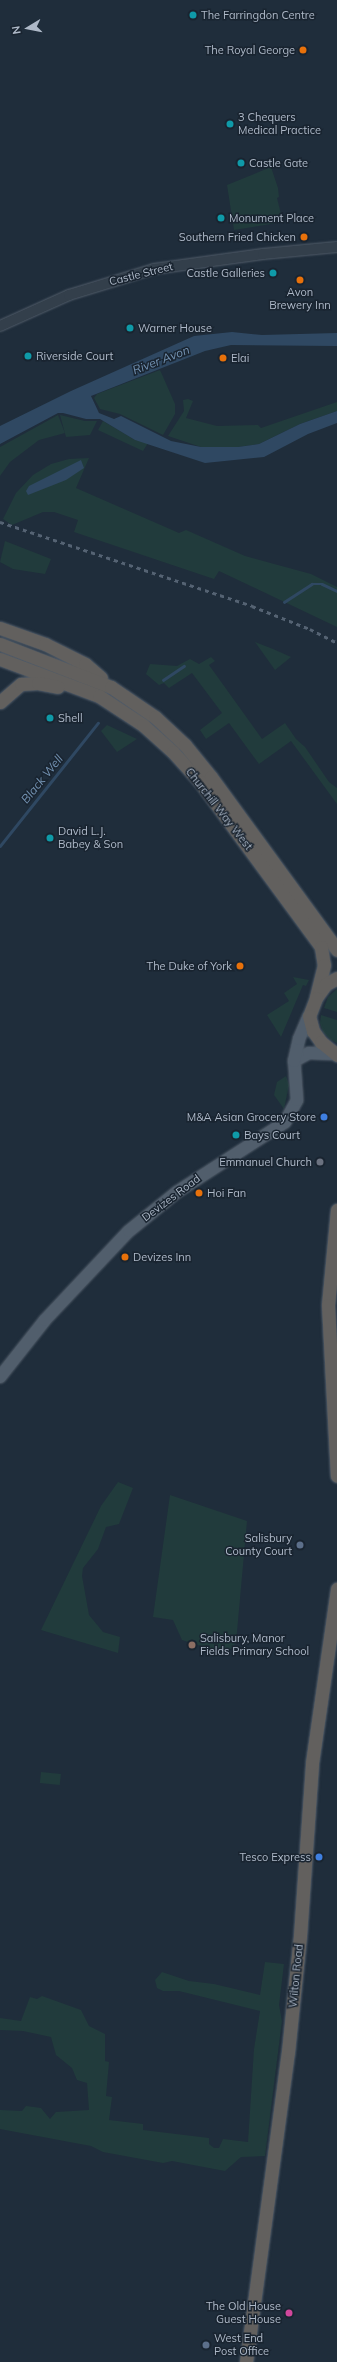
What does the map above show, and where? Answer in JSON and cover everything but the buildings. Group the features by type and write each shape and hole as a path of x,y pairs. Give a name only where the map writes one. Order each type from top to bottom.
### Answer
{"highway":[{"path":"0,628 45,644 85,664 111,687"},
{"name":"Churchill Way West","path":"0,644 111,687 155,717 185,745 337,950"},
{"name":"Churchill Way West","path":"0,659 100,696 127,714 172,752 200,782 317,942 323,953 324,965 316,998"},
{"path":"0,702 21,684 38,683 54,686 127,714"},
{"path":"336,1055 313,1031 309,1016 316,998 326,984 337,978"},
{"path":"337,1210 328,1305 337,1476"},
{"name":"Wilton Road","path":"246,2362 288,2052 300,1930 312,1763 337,1589"}],"main road":[{"name":"Devizes Road","path":"0,1377 45,1320 130,1231 177,1192 285,1122 297,1100 294,1061 299,1039 309,1016"},
{"path":"294,1061 309,1053 336,1055"}],"street":[{"name":"Castle Street","path":"0,326 69,295 154,270 257,255 337,247"}],"green space":[{"path":"271,167 278,188 279,197 277,198 283,222 234,230 227,185"},
{"path":"160,370 175,404 175,414 163,435 120,414 100,409 94,398 97,394"},
{"path":"188,399 193,401 186,418 217,426 258,425 261,428 337,402 337,411 300,424 259,444 238,447 201,447 168,436 184,411 183,400"},
{"path":"58,415 65,433 39,440 10,462 0,476 0,447"},
{"path":"60,415 85,421 97,421 90,435 66,437"},
{"path":"103,421 135,440 148,443 143,451 98,430"},
{"path":"89,458 76,488 179,533 186,530 245,556 311,574 337,587 337,627 219,571 214,579 74,532 78,520 54,512 43,512 12,525 3,519 16,493 33,475 51,464 69,459"},
{"path":"5,541 51,559 45,574 13,569 0,562"},
{"path":"255,642 273,649 291,657 275,670"},
{"path":"211,657 215,661 209,665 262,739 285,723 296,739 305,747 329,782 337,788 337,804 291,741 259,764 229,723 206,739 200,730 222,713 192,673 169,688 164,683 159,685 146,674 150,664 177,666 190,659 199,664"},
{"path":"107,725 137,739 117,752 101,731"},
{"path":"293,977 309,980 306,986 303,985 281,1037 267,1015 289,1001 284,993 297,984"},
{"path":"337,989 337,1012 324,1008 328,997"},
{"path":"321,1015 337,1020 337,1043 331,1040 323,1032 320,1023"},
{"path":"286,1076 289,1085 284,1109 274,1095 277,1082"},
{"path":"118,1482 133,1488 119,1524 106,1527 98,1549 83,1568 82,1576 89,1615 103,1632 120,1637 118,1653 41,1630 101,1506"},
{"path":"170,1495 247,1521 236,1643 226,1654 182,1640 173,1620 153,1617"},
{"path":"41,1772 61,1774 60,1785 40,1783"},
{"path":"265,1962 284,1964 279,2005 282,2021 265,2156 241,2157 225,2171 172,2161 163,2163 103,2152 91,2146 0,2129 0,2110 22,2111 26,2106 41,2108 50,2119 56,2112 89,2110 87,2083 77,2080 72,2068 56,2055 51,2037 23,2031 0,2030 0,2018 21,2021 30,1997 37,1999 42,1996 81,2010 89,2026 105,2034 105,2061 109,2062 106,2096 112,2097 109,2120 143,2124 143,2130 209,2138 209,2144 214,2148 219,2148 223,2139 248,2142 254,2049 260,2011 179,1991 163,1991 157,1988 155,1980 162,1972 189,1981 214,1984 260,1995"}],"water":[{"name":"River Avon","path":"232,332 262,335 337,333 337,346 231,345 205,351 91,396 99,413 114,419 121,416 171,441 201,447 238,447 259,444 300,424 337,411 337,423 308,434 264,457 205,463 135,440 100,419 86,419 63,413 58,413 0,444 0,426 71,391 194,336"},
{"path":"81,460 84,468 66,480 28,495 26,491 29,486"}],"waterway":[{"path":"284,602 312,584 322,584 337,591"},
{"path":"163,680 184,666"},
{"name":"Black Well","path":"0,846 98,723"}],"railway":[{"path":"0,522 252,606 310,629 337,643"}],"place":[{"name":"The Farringdon Centre","path":"193,15"},
{"name":"The Royal George","path":"303,50"},
{"name":"3 Chequers Medical Practice","path":"230,124"},
{"name":"Castle Gate","path":"241,163"},
{"name":"Monument Place","path":"221,218"},
{"name":"Southern Fried Chicken","path":"304,237"},
{"name":"Castle Galleries","path":"273,273"},
{"name":"Avon Brewery Inn","path":"300,280"},
{"name":"Warner House","path":"130,328"},
{"name":"Riverside Court","path":"28,356"},
{"name":"Elai","path":"223,358"},
{"name":"Shell","path":"50,718"},
{"name":"David L.J. Babey & Son","path":"50,838"},
{"name":"The Duke of York","path":"240,966"},
{"name":"M&A Asian Grocery Store","path":"324,1117"},
{"name":"Bays Court","path":"236,1135"},
{"name":"Emmanuel Church","path":"320,1162"},
{"name":"Hoi Fan","path":"199,1193"},
{"name":"Devizes Inn","path":"125,1257"},
{"name":"Salisbury County Court","path":"300,1545"},
{"name":"Salisbury, Manor Fields Primary School","path":"192,1645"},
{"name":"Tesco Express","path":"319,1857"},
{"name":"The Old House Guest House","path":"289,2313"},
{"name":"West End Post Office","path":"206,2345"}]}
